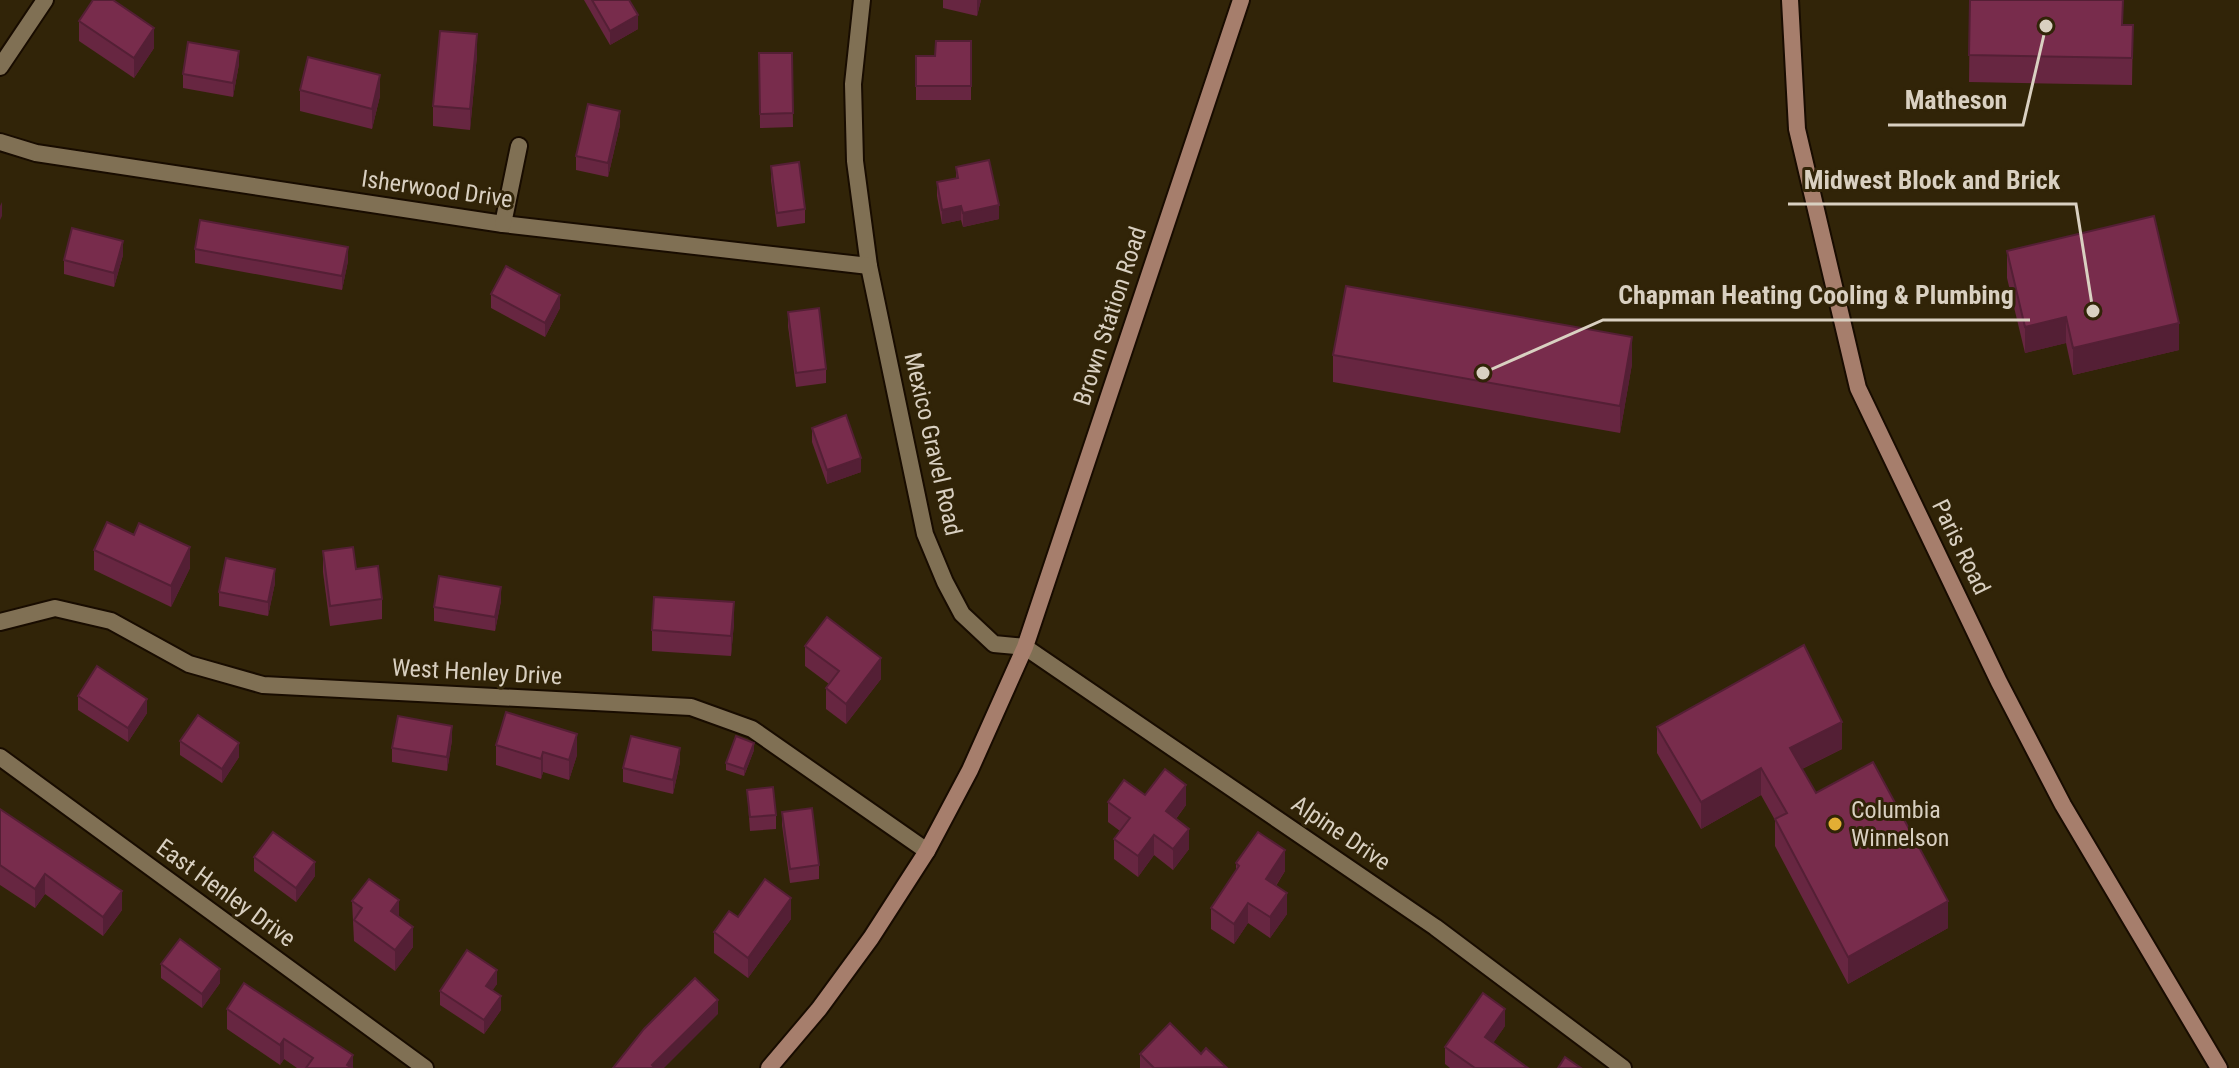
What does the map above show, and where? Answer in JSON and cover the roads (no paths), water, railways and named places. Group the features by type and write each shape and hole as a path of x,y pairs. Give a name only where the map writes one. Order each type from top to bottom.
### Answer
{"street":[{"path":"0,67 45,0"},
{"name":"Mexico Gravel Road","path":"862,0 853,84 855,161 869,266 925,534 962,614 994,644 1025,647"},
{"name":"Brown Station Road","path":"1025,647 1241,0"},
{"name":"Paris Road","path":"1790,0 1797,129 1858,388 1999,682 2063,805 2219,1068"},
{"name":"Isherwood Drive","path":"0,142 36,153 503,224 869,266"},
{"path":"503,224 519,146"},
{"name":"West Henley Drive","path":"0,622 55,608 111,621 189,664 263,685 691,707 752,729 927,851"},
{"path":"769,1068 819,1009 871,938 927,851 970,770 1025,647"},
{"name":"Alpine Drive","path":"1025,647 1435,927 1623,1068"},
{"name":"East Henley Drive","path":"0,757 425,1068"}],"place":[{"name":"Matheson","path":"2046,26"},
{"name":"Midwest Block and Brick","path":"2093,311"},
{"name":"Chapman Heating Cooling & Plumbing","path":"1483,373"},
{"name":"Columbia Winnelson","path":"1835,824"}]}
